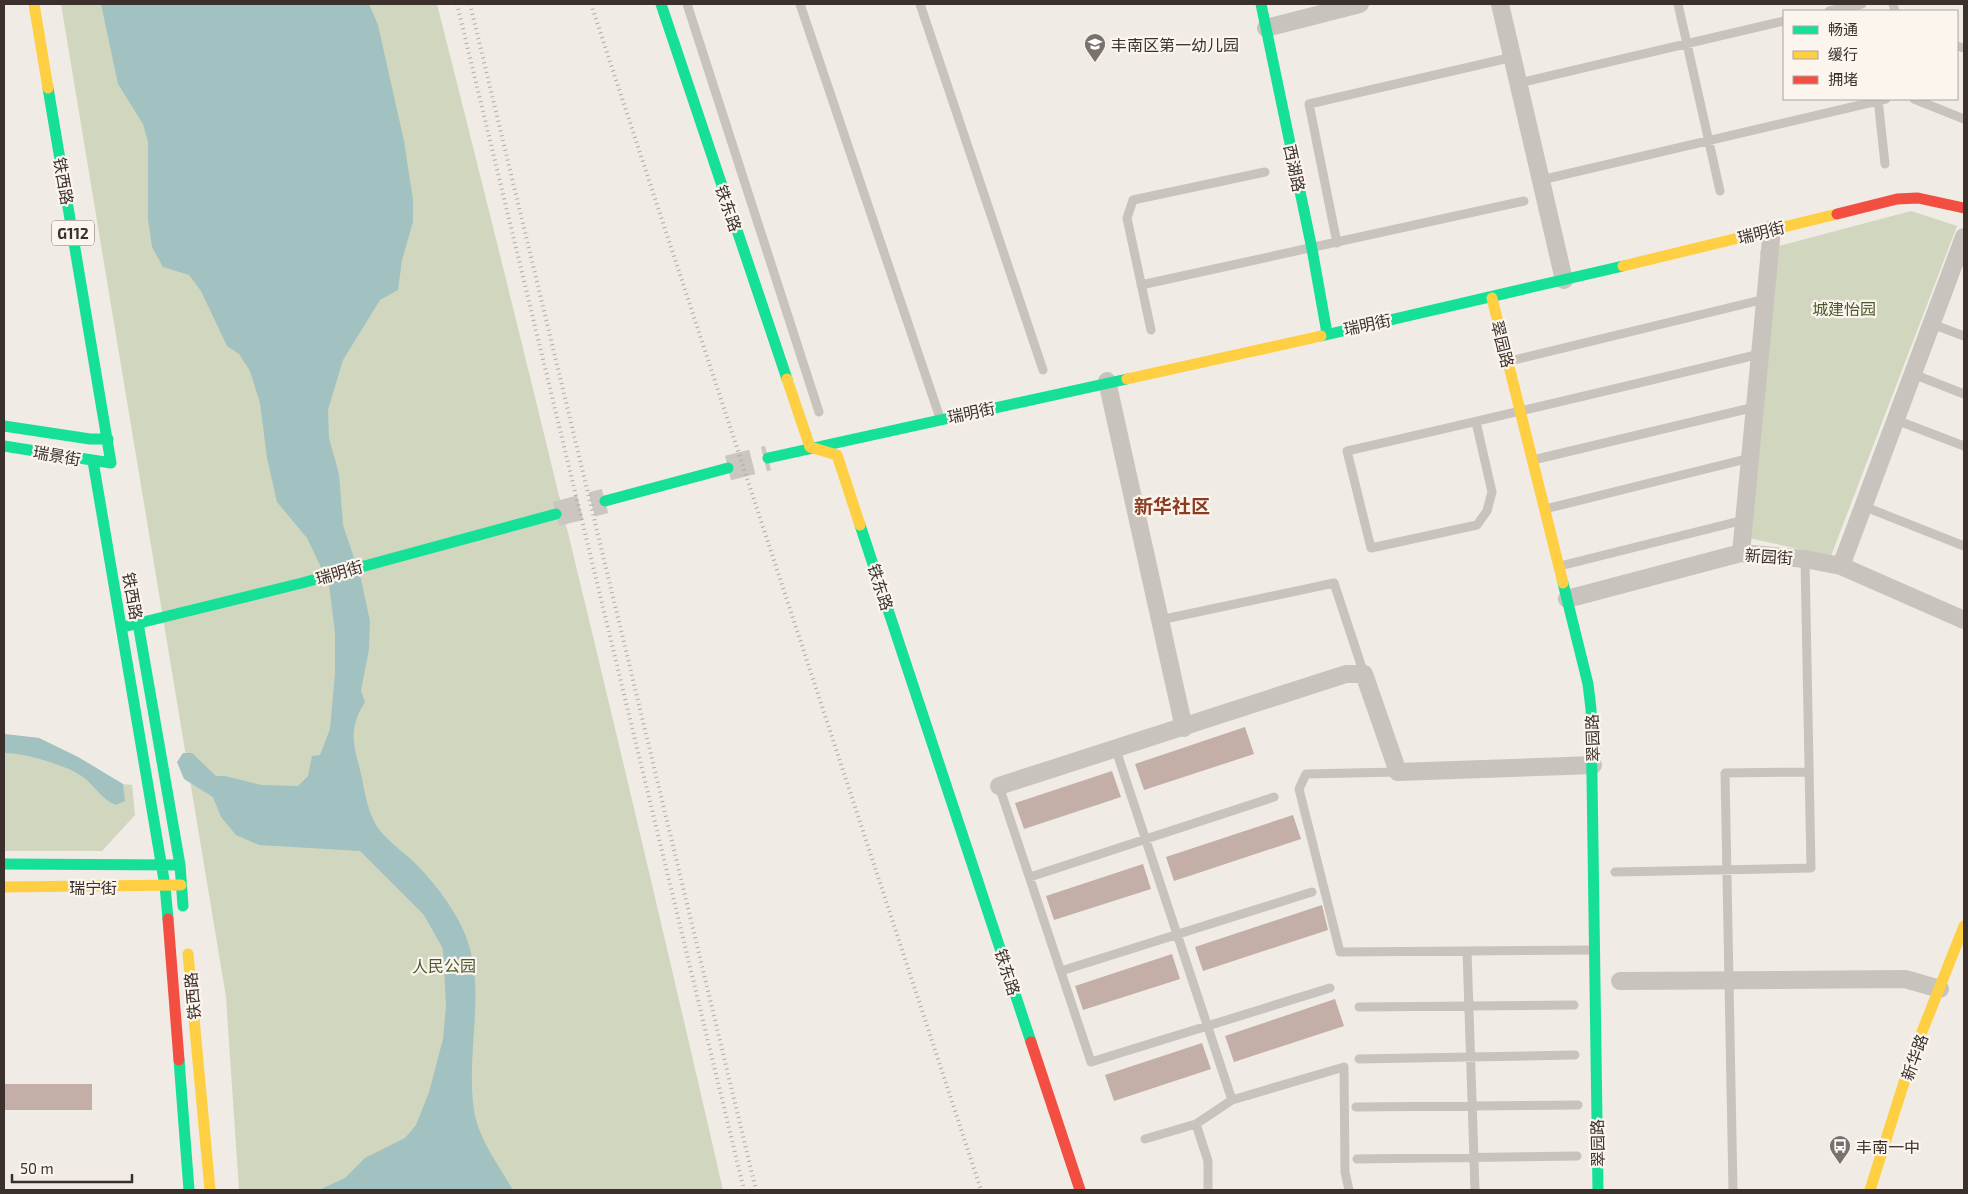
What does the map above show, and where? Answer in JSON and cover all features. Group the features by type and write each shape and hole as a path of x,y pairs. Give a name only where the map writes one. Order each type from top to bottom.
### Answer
{"main road":[{"name":"铁西路","path":"34,4 112,467"},
{"name":"铁东路","path":"661,4 810,447 838,455 1080,1190"},
{"name":"西湖路","path":"1260,4 1312,249 1327,333"},
{"name":"瑞明街","path":"768,458 940,418 1492,298 1897,199 1918,198 1964,208"},
{"name":"翠园路","path":"1492,298 1588,684 1593,727 1598,1190"},
{"name":"瑞景街","path":"4,426 89,434 108,439"},
{"name":"铁西路","path":"89,434 165,886 189,1190"},
{"name":"瑞景街","path":"4,446 93,461 112,467"},
{"path":"605,500 728,468"},
{"name":"瑞明街","path":"121,628 138,622 302,583 556,514"},
{"name":"铁西路","path":"129,573 180,865 184,914"},
{"name":"瑞宁街","path":"4,864 180,865"},
{"name":"瑞宁街","path":"4,887 182,885"},
{"name":"新华路","path":"1870,1190 1912,1057 1964,926"},
{"name":"铁西路","path":"187,944 210,1190"}],"street":[{"path":"1266,28 1360,4"},
{"path":"1500,4 1564,280"},
{"path":"1741,553 1772,229"},
{"path":"1841,566 1964,237"},
{"path":"1107,382 1184,728"},
{"name":"新园街","path":"1568,599 1741,553 1806,559 1841,566 1964,620"},
{"path":"999,786 1116,750 1346,674 1364,674 1398,772 1593,765"},
{"path":"1620,981 1906,979 1940,990"}],"lane":[{"path":"687,4 818,412"},
{"path":"800,4 940,418"},
{"path":"920,4 1042,370"},
{"path":"1678,4 1720,191"},
{"path":"1834,10 1862,4"},
{"path":"1519,83 1783,21"},
{"path":"1337,243 1308,104 1513,57"},
{"path":"1541,180 1881,100 1886,164"},
{"path":"1916,100 1964,119"},
{"path":"1151,330 1127,218 1133,200 1265,172"},
{"path":"1141,285 1524,201"},
{"path":"1508,362 1765,299"},
{"path":"1932,324 1964,336"},
{"path":"1476,422 1492,492 1487,511 1477,525 1371,548 1347,451 1520,412 1760,354"},
{"path":"1913,374 1964,394"},
{"path":"1533,460 1755,407"},
{"path":"1896,420 1964,446"},
{"path":"1545,509 1750,458"},
{"path":"1864,506 1964,546"},
{"path":"1560,566 1744,520"},
{"path":"1615,872 1811,868 1806,559"},
{"path":"1160,620 1334,583 1364,674"},
{"path":"1116,750 1232,1100"},
{"path":"1398,772 1306,774 1300,789 1340,952 1595,950"},
{"path":"1733,1190 1725,773 1809,772"},
{"path":"999,786 1091,1062 1330,988"},
{"path":"1030,877 1274,797"},
{"path":"1061,971 1312,892"},
{"path":"1467,951 1475,1190"},
{"path":"1359,1007 1574,1005"},
{"path":"1359,1059 1575,1055"},
{"path":"1145,1139 1196,1124 1232,1100 1344,1066 1345,1172 1349,1190"},
{"path":"1356,1107 1578,1105"},
{"path":"1196,1124 1208,1161 1208,1190"},
{"path":"1357,1159 1576,1156"}],"green space":[{"name":"人民公园","path":"61,4 437,4 583,596 723,1190 239,1190 226,997"},
{"name":"城建怡园","path":"1911,211 1957,226 1831,556 1744,537 1767,305 1760,251"},
{"path":"4,734 39,738 78,757 123,784 132,785 135,815 102,851 4,851"}],"water":[{"path":"101,4 369,4 378,25 404,141 413,200 413,222 402,260 398,290 380,300 343,360 328,410 329,438 339,474 343,525 361,579 370,621 369,649 361,691 365,702 359,713 354,731 355,749 367,802 376,825 389,840 421,869 440,892 461,925 470,948 474,971 475,995 472,1092 475,1116 486,1145 513,1190 319,1190 345,1178 365,1158 405,1138 416,1125 429,1092 443,1039 446,1006 443,949 424,915 360,851 259,845 236,835 221,817 213,797 184,779 177,762 183,753 192,753 216,776 225,776 261,785 298,786 308,776 312,756 320,755 330,729 335,673 335,633 329,584 307,538 277,502 267,458 260,403 250,371 239,354 227,346 201,291 189,275 163,267 152,247 148,219 148,142 143,124 118,84"},
{"path":"4,734 39,738 78,757 123,784 125,801 116,805 111,803 83,777 67,768 34,757 4,753"}],"building":[{"path":"1245,727 1254,754 1144,790 1135,764"},
{"path":"1112,771 1121,797 1024,829 1015,803"},
{"path":"1293,815 1301,839 1174,881 1166,857"},
{"path":"1143,864 1151,889 1054,920 1046,896"},
{"path":"1322,905 1328,930 1203,971 1195,947"},
{"path":"1172,954 1180,979 1083,1010 1075,986"},
{"path":"1335,999 1344,1026 1234,1062 1225,1036"},
{"path":"1202,1043 1211,1069 1114,1101 1105,1075"},
{"path":"4,1084 92,1084 92,1110 4,1110"}],"tunnel":[{"path":"728,468 768,458"},
{"path":"556,514 605,501"}],"railway":[{"path":"457,4 744,1190"},
{"path":"470,4 756,1190"},
{"path":"591,4 981,1190"}],"traffic: fast":[{"path":"661,4 787,379"},
{"path":"1261,4 1312,249 1327,333"},
{"path":"4,446 111,463 48,88"},
{"path":"1321,336 1623,266"},
{"path":"768,458 1127,379"},
{"path":"4,426 90,439 108,439"},
{"path":"93,461 165,886 168,919"},
{"path":"605,501 728,468"},
{"path":"123,627 302,583 556,514"},
{"path":"860,525 1031,1042"},
{"path":"131,583 180,865 183,906"},
{"path":"1563,583 1588,684 1591,709 1598,1190"},
{"path":"4,864 177,865"},
{"path":"179,1060 189,1190"}],"traffic: slow":[{"path":"34,4 48,88"},
{"path":"1623,266 1837,214"},
{"path":"1492,298 1563,583"},
{"path":"1127,379 1321,336"},
{"path":"787,379 810,447 837,455 860,525"},
{"path":"4,887 181,885"},
{"path":"1870,1190 1912,1057 1964,926"},
{"path":"188,954 210,1190"}],"traffic: jam":[{"path":"1837,214 1897,199 1918,198 1964,208"},
{"path":"168,919 179,1060"},
{"path":"1031,1042 1080,1190"}],"place":[{"name":"丰南区第一幼儿园","path":"1095,63"},
{"name":"丰南一中","path":"1840,1165"}],"district":[{"name":"新华社区","path":"1172,505"}]}
